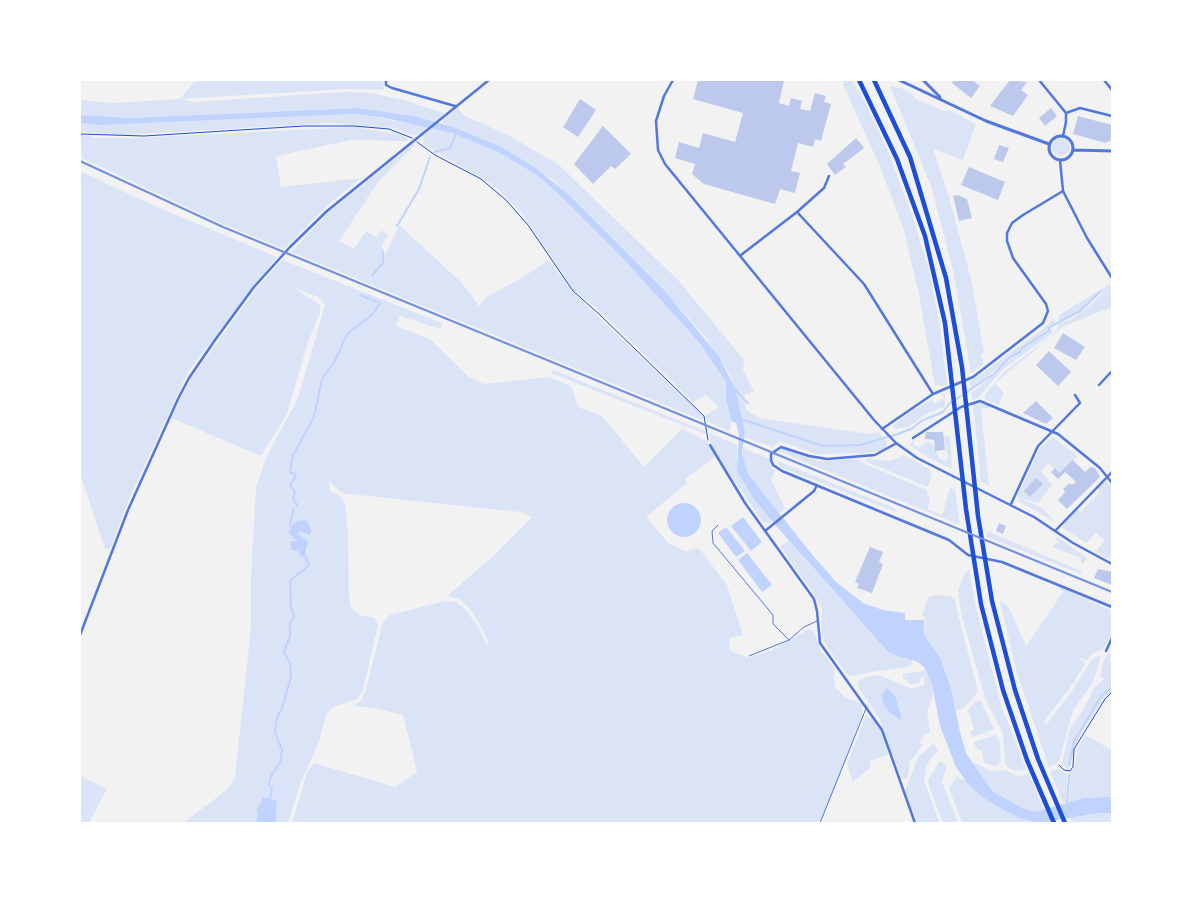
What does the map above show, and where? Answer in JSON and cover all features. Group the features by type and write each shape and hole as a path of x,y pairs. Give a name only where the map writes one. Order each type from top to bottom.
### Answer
{"highway":[{"path":"859,80 897,159 925,236 936,280 952,368 966,508 981,604 1003,690 1027,760 1054,823"},
{"path":"874,80 910,158 946,278 962,367 978,516 992,601 1007,664 1038,759 1066,823"}],"street":[{"path":"386,80 386,85 392,88 455,106"},
{"path":"80,635 128,510 185,385 243,302 290,247 341,200 489,80"},
{"path":"674,80 659,107 656,121 658,150 665,164 884,431 895,442 937,469 1011,504 1112,564"},
{"path":"899,80 905,81 986,121 1049,144"},
{"path":"923,80 946,102"},
{"path":"1040,80 1066,113 1063,136"},
{"path":"1104,80 1112,90"},
{"path":"1066,113 1080,108 1112,116"},
{"path":"1063,136 1070,140 1073,150 1067,158 1060,160 1051,155 1049,144 1053,138 1063,136"},
{"path":"1073,150 1112,151"},
{"path":"1060,160 1063,191 1087,238 1112,278"},
{"path":"741,255 797,212 824,188 829,176"},
{"path":"884,431 933,394 973,377 1047,318 1046,304 1013,258 1007,241 1007,234 1012,223 1063,191"},
{"path":"797,212 864,284 933,394"},
{"path":"1108,272 1112,268"},
{"path":"1099,384 1112,371"},
{"path":"1011,504 1038,446 1080,403 1075,395"},
{"path":"913,438 961,407 980,401 1058,434 1107,476 1112,483"},
{"path":"895,442 875,455 862,457 818,459 786,447 777,449 771,454 772,462 776,468 949,540 968,555 1002,562 1112,607"},
{"path":"710,445 726,473 814,599 820,643 882,730 915,823"},
{"path":"1056,531 1112,472"},
{"path":"765,530 814,491 817,485"},
{"path":"1106,651 1112,638"}],"lane":[{"path":"718,524 712,531 713,543 773,615 773,624 789,640"},
{"path":"749,656 789,640 804,627 817,621"},
{"path":"820,823 866,706"}],"path":[{"path":"80,134 144,136 304,126 354,126 389,129 414,140 435,155 481,179 506,200 528,225 572,291 599,314 704,416 708,439"},
{"path":"1059,765 1064,770 1070,771 1073,767 1074,749 1105,699 1112,692"}],"shaded area":[{"path":"199,80 383,80 384,90 345,89 181,99 193,102 344,92 370,93 400,99 445,113 435,121 358,108 130,118 80,115 80,100 112,103 180,99 193,83"},
{"path":"844,80 852,80 867,106 887,149 912,215 930,274 939,321 947,385 935,385 918,290 903,227 878,162 843,85"},
{"path":"890,86 901,88 911,93 916,99 944,111 949,110 976,124 963,160 933,149 949,197 972,283 984,353 981,354 984,364 971,373 953,270 931,186"},
{"path":"457,108 465,116 508,135 559,165 678,280 744,360 743,370 754,391 744,395 746,410 759,418 870,434 878,432 886,440 887,446 883,450 869,453 816,454 785,443 779,442 772,447 744,437 735,388 730,375 705,336 678,306 553,180 536,168 441,122"},
{"path":"355,114 428,126 419,135 412,135 393,128 330,123 122,135 80,132 80,123 100,125"},
{"path":"355,127 399,134 406,137 408,141 352,140 276,156 281,187 361,178 328,205 284,249 216,221 80,157 80,134 96,138 135,138"},
{"path":"433,128 452,133 498,152 537,175 615,250 698,341 726,382 726,398 731,421 730,431 708,422 706,415 719,407 705,394 702,398 693,402 601,312 574,291 522,213 495,186 423,144 424,135"},
{"path":"1061,138 1067,141 1070,147 1067,153 1061,156 1055,153 1052,147 1055,141"},
{"path":"413,144 415,145 378,182 339,241 354,249 366,231 377,238 381,230 388,235 382,245 385,255 399,225 462,283 479,306 488,296 520,279 549,260 572,292 698,411 703,417 702,420 291,252 328,213"},
{"path":"80,171 150,204 277,257 188,372 129,499 110,549 105,549 80,473"},
{"path":"282,260 442,323 441,329 400,316 396,326 431,340 469,377 484,384 549,377 571,386 578,407 602,416 644,467 682,429 707,441 715,457 685,479 687,483 646,517 669,544 685,551 699,548 727,585 743,635 730,638 729,650 749,658 772,650 809,629 813,630 821,651 834,667 835,687 846,698 862,704 862,716 820,821 811,823 292,823 307,772 314,763 395,787 417,772 403,715 375,708 353,706 361,701 366,689 383,622 390,615 445,601 455,602 465,609 479,628 486,644 489,643 481,626 468,607 459,599 447,596 491,558 532,517 520,512 342,493 329,481 330,491 340,496 345,504 351,608 360,615 374,618 378,625 363,690 357,699 333,707 326,715 319,742 300,784 288,823 276,823 277,800 262,797 262,801 256,810 258,812 256,823 183,823 228,789 235,778 251,627 251,578 256,487 266,458 298,398 325,305 318,297 293,287 320,305 320,313 308,342 287,414 261,456 171,418 192,377 257,288","holes":["307,521 312,531 300,531 297,535 308,549 306,553 298,551 296,538 289,533 294,522"]},
{"path":"1110,284 1112,307 1064,326 995,383 1004,393 999,405 984,398 986,393 1004,372 1050,337 1056,331 1059,324 1073,318 1093,303 1103,292 1100,291 1091,302 1071,316 1059,321 1059,315"},
{"path":"1053,318 1055,323 971,389 970,382 1047,326"},
{"path":"1054,328 1051,334 1002,370 978,398 972,400 971,393 996,373 999,368 1020,353 1023,348"},
{"path":"553,370 705,431 705,434 551,373"},
{"path":"945,393 945,407 928,413 908,427 895,429 893,426 907,414 932,399 934,403 944,398 942,394"},
{"path":"977,403 995,407 981,409 989,486 981,482 973,404"},
{"path":"709,433 737,445 737,471 772,521 769,524 763,522 727,470 712,447"},
{"path":"944,436 950,436 952,469 927,457 910,445 914,439 913,444 918,448 928,442 933,444 939,458 944,461 948,458"},
{"path":"1053,437 1078,456 1059,473 1049,463 1041,471 1052,485 1038,503 1021,498 1042,508 1056,523 1019,501 1018,495 1040,448"},
{"path":"743,448 770,459 770,465 775,471 771,480 785,508 779,514 748,474 743,460"},
{"path":"780,449 819,461 858,459 865,464 927,490 927,496 930,497 928,509 942,515 950,488 955,489 960,525 812,465 779,451"},
{"path":"904,455 929,469 932,474 928,487 865,461 866,459 891,461"},
{"path":"778,461 896,509 896,512 780,467"},
{"path":"1105,481 1112,486 1112,553 1109,559 1096,552 1104,540 1096,533 1086,543 1063,528 1063,523 1077,509 1081,512 1100,492 1097,489"},
{"path":"987,531 1081,571 1081,574 987,537"},
{"path":"1058,537 1087,558 1083,564 1081,563 1081,558 1052,547 1058,542 1055,539"},
{"path":"789,541 889,653 912,660 911,666 848,676 824,642 821,628 822,609 816,597 780,546"},
{"path":"969,569 976,608 1001,705 1026,769 1022,771 1007,767 1005,762 1003,734 985,698 961,613 958,590 965,573"},
{"path":"1060,587 1112,611 1112,634 1103,649 1093,653 1087,660 1079,658 1085,664 1072,685 1044,721 1046,725 1072,691 1090,662 1095,657 1101,656 1093,682 1073,711 1060,758 1056,764 1049,767 1017,673 1000,601 1008,606 1026,646 1064,591 1059,589"},
{"path":"934,595 954,598 978,692 965,707 956,711 951,688 940,657 924,635 925,617 922,616 928,597"},
{"path":"1109,653 1112,656 1109,661 1112,661 1112,691 1104,698 1082,732 1075,746 1070,768 1067,769 1062,763 1070,729 1083,710 1094,688 1104,679 1100,676 1104,659"},
{"path":"925,668 932,684 933,694 927,712 930,733 925,734 919,743 923,745 910,761 908,777 905,780 901,777 879,717 859,689 857,682 865,677 880,675 912,689 924,685 925,677 921,677 920,682 917,684 910,684 903,678 903,674 923,671"},
{"path":"976,701 981,701 994,729 973,737 971,732 974,729 968,710"},
{"path":"866,715 869,718 872,717 881,731 888,754 870,761 870,768 853,782 847,765"},
{"path":"995,735 999,739 1001,762 996,767 984,763 982,751 976,748 974,742"},
{"path":"1085,735 1112,750 1112,797 1069,802 1070,773 1075,767 1077,749"},
{"path":"934,743 938,750 927,764 924,780 940,823 918,823 905,792 918,757"},
{"path":"940,761 947,766 942,782 958,823 943,823 930,789 928,780"},
{"path":"973,764 979,764 989,771 1005,770 1018,776 1029,774 1044,810 1035,812 1025,809 993,792"},
{"path":"1058,769 1067,774 1066,802 1063,803 1050,771"},
{"path":"80,776 107,789 89,823 80,823"},
{"path":"957,776 962,780 965,779 985,799 1040,823 962,823 949,788"},
{"path":"1098,813 1112,813 1112,823 1072,823 1070,818"}],"water":[{"path":"358,108 418,117 453,127 501,147 536,168 569,195 664,290 718,355 735,388 745,432 742,453 748,474 810,552 836,582 863,603 883,610 905,613 905,620 924,620 924,635 940,657 951,688 966,753 993,792 1025,809 1035,812 1084,798 1112,797 1112,813 1098,813 1040,823 1020,818 1004,810 985,799 968,784 956,767 940,726 932,684 925,668 918,662 889,653 754,499 737,471 739,434 736,423 731,421 726,398 726,382 698,341 615,250 537,175 498,152 452,133 385,118 355,114 100,125 80,123 80,115 130,118"},
{"path":"684,503 696,508 701,520 696,532 684,537 672,532 667,520 672,508"},
{"path":"743,517 762,542 751,551 731,526"},
{"path":"307,521 312,531 309,535 300,531 298,534 308,541 305,556 301,557 298,551 291,550 291,541 297,541 287,532 289,533 294,522"},
{"path":"726,527 745,551 736,557 718,533"},
{"path":"747,553 772,585 762,592 738,560"},
{"path":"886,688 895,696 902,721 889,712 883,702 882,696"},
{"path":"262,797 277,800 276,823 256,823 258,812 256,810 262,801"}],"building":[{"path":"698,80 784,80 779,103 789,106 791,98 802,101 800,109 810,111 815,93 826,96 824,102 831,104 821,141 815,139 813,147 798,143 791,171 800,173 795,193 780,189 775,204 704,184 692,174 695,164 675,158 679,142 699,148 703,133 735,142 743,113 693,99"},
{"path":"954,80 972,80 980,86 971,98 952,83"},
{"path":"1010,80 1027,82 1021,90 1028,95 1013,116 990,106"},
{"path":"580,99 596,110 578,137 563,127"},
{"path":"1051,108 1057,116 1045,126 1039,118"},
{"path":"1078,116 1112,125 1112,139 1106,143 1073,134"},
{"path":"603,126 631,154 615,169 611,166 593,184 574,164"},
{"path":"856,138 864,148 843,164 846,167 835,175 827,164"},
{"path":"999,145 1009,148 1003,162 994,159"},
{"path":"969,167 1005,182 998,200 961,185"},
{"path":"958,195 967,199 972,218 959,221 953,196"},
{"path":"1063,333 1085,347 1076,360 1054,348"},
{"path":"1049,351 1071,372 1058,386 1036,365"},
{"path":"1036,401 1053,418 1046,424 1023,413"},
{"path":"926,432 943,432 945,450 935,451 934,440 925,439"},
{"path":"1073,460 1085,472 1090,467 1095,468 1100,477 1067,509 1058,500 1065,492 1063,489 1070,483 1072,485 1076,482 1065,472 1058,479 1051,472 1055,468 1059,473"},
{"path":"1036,478 1043,484 1030,497 1024,491"},
{"path":"999,523 1006,526 1003,534 996,531"},
{"path":"870,547 883,552 879,562 883,564 872,593 857,588 859,584 855,582"},
{"path":"1098,569 1112,572 1112,585 1094,578"}],"waterway":[{"path":"435,152 450,148 457,132"},
{"path":"397,226 419,189 430,157"},
{"path":"372,275 383,263 383,252"},
{"path":"741,419 823,446 860,445 898,434 913,428 921,421 943,412 949,404 995,373 1009,358 1048,331 1050,327 1080,311 1101,291"},
{"path":"297,505 293,498 295,492 290,485 296,475 290,472 293,455 314,417 322,379 335,361 347,334 373,314 380,303 360,295"},
{"path":"734,389 748,403"},
{"path":"292,529 290,524 294,508"},
{"path":"270,798 272,789 269,785 270,778 280,762 282,750 275,732 276,721 291,677 290,663 284,652 290,636 290,623 294,617 291,607 290,581 309,565 305,556"},
{"path":"1069,765 1074,742 1101,696 1112,687"},
{"path":"1067,802 1069,775"}],"railway":[{"path":"80,161 223,227 1112,592"}]}
